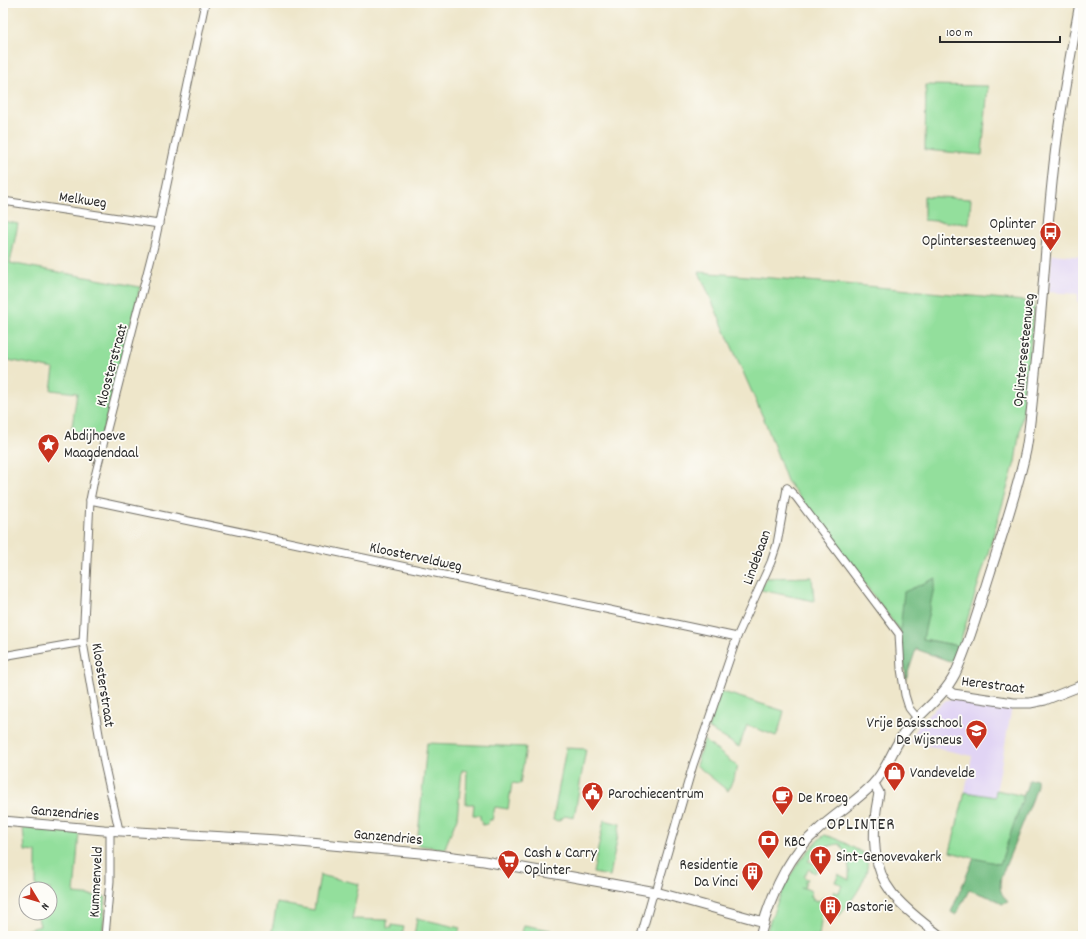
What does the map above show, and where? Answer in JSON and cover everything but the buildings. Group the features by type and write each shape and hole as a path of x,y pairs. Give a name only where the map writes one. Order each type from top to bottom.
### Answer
{"street":[{"name":"Kloosterstraat","path":"114,830 83,642 90,500 159,224 205,3"},
{"name":"Oplintersesteenweg","path":"760,936 777,885 785,870 810,837 874,784 881,774 896,744 917,718 946,689 956,672 969,637 1012,505 1026,449 1031,416 1057,140 1080,3"},
{"name":"Melkweg","path":"3,201 159,224"},
{"name":"Lindebaan","path":"641,936 652,897 656,892 693,764 737,637 775,550 780,529 786,488 796,497 899,634 901,669 905,695 909,708 917,718"},
{"name":"Kloosterveldweg","path":"90,500 737,637"},
{"path":"3,656 83,642"},
{"name":"Herestraat","path":"946,689 953,694 1014,703 1030,703 1045,700 1083,685"},
{"path":"874,784 880,793 874,822 874,839 876,857 885,884 892,894 906,908 940,936"},
{"name":"Ganzendries","path":"3,820 114,830 278,840 420,853 484,861 656,892 764,922"},
{"name":"Kummenveld","path":"105,936 114,830"}],"shaded area":[{"path":"1052,254 1083,257 1083,303 1078,302 1078,294 1049,292"},
{"name":"Vrije Basisschool De Wijsneus","path":"953,699 1012,707 995,798 965,792 972,756 910,742 919,724 934,709 946,700"}],"green space":[{"path":"926,85 988,86 982,155 925,150"},
{"path":"924,196 971,199 969,224 924,220"},
{"path":"3,221 18,224 10,263 140,287 101,438 71,433 77,393 51,390 54,369 3,359"},
{"path":"699,272 1035,302 1025,398 1015,462 959,646 923,639 900,631 787,481 766,424"},
{"path":"1083,530 1083,571 1081,571 1079,546"},
{"path":"812,577 814,601 761,590 766,578"},
{"path":"936,578 923,639 959,646 952,662 916,649 906,679 900,631 904,592"},
{"path":"720,691 784,711 776,736 747,725 739,747 708,728"},
{"path":"704,740 738,767 728,791 696,765"},
{"path":"427,743 526,747 520,784 512,783 508,809 495,807 492,820 489,820 488,824 482,825 480,815 473,815 474,804 466,804 467,771 462,770 457,818 445,849 417,845"},
{"path":"566,748 586,749 574,818 565,816 559,821 553,820"},
{"path":"1037,779 1037,785 1033,798 1001,877 1001,891 1008,902 1002,904 995,899 969,890 956,915 951,912 974,858 1000,864 1029,780"},
{"path":"996,790 1024,796 1000,865 950,852 965,792 995,797"},
{"path":"604,820 620,824 610,876 593,873"},
{"path":"23,827 79,833 74,894 106,897 102,936 29,936 27,930 40,926 39,921 58,921 58,881 36,881 36,852 25,851"},
{"path":"825,835 839,840 865,854 867,869 855,895 840,915 822,913 819,936 765,936 773,912 789,878 803,858","holes":["840,844 848,861 849,880 838,874 838,879 836,879 835,882 842,885 839,892 837,893 835,891 833,894 835,896 832,896 831,903 823,897 821,901 817,900 816,902 816,900 812,900 813,898 811,891 801,888 804,887 806,883 804,882 808,879 804,877 809,869 815,873 817,870 815,868 819,865 808,861 822,849"]},
{"path":"320,875 359,884 352,919 387,920 387,928 392,928 392,925 404,927 402,936 271,936 277,903 314,910"},
{"path":"417,918 460,928 459,936 414,936"},
{"path":"524,925 551,930 550,936 521,936"},
{"path":"1083,926 1083,936 1070,936"}],"place":[{"name":"Oplinter Oplintersesteenweg","path":"1051,252"},
{"name":"Abdijhoeve Maagdendaal","path":"49,464"},
{"name":"Vrije Basisschool De Wijsneus","path":"977,750"},
{"name":"Vandevelde","path":"895,792"},
{"name":"Parochiecentrum","path":"592,812"},
{"name":"De Kroeg","path":"783,816"},
{"name":"KBC","path":"769,860"},
{"name":"Sint-Genovevakerk","path":"821,876"},
{"name":"Cash & Carry Oplinter","path":"509,880"},
{"name":"Residentie Da Vinci","path":"753,892"},
{"name":"Pastorie","path":"831,926"}],"district":[{"name":"OPLINTER","path":"861,823"}]}
